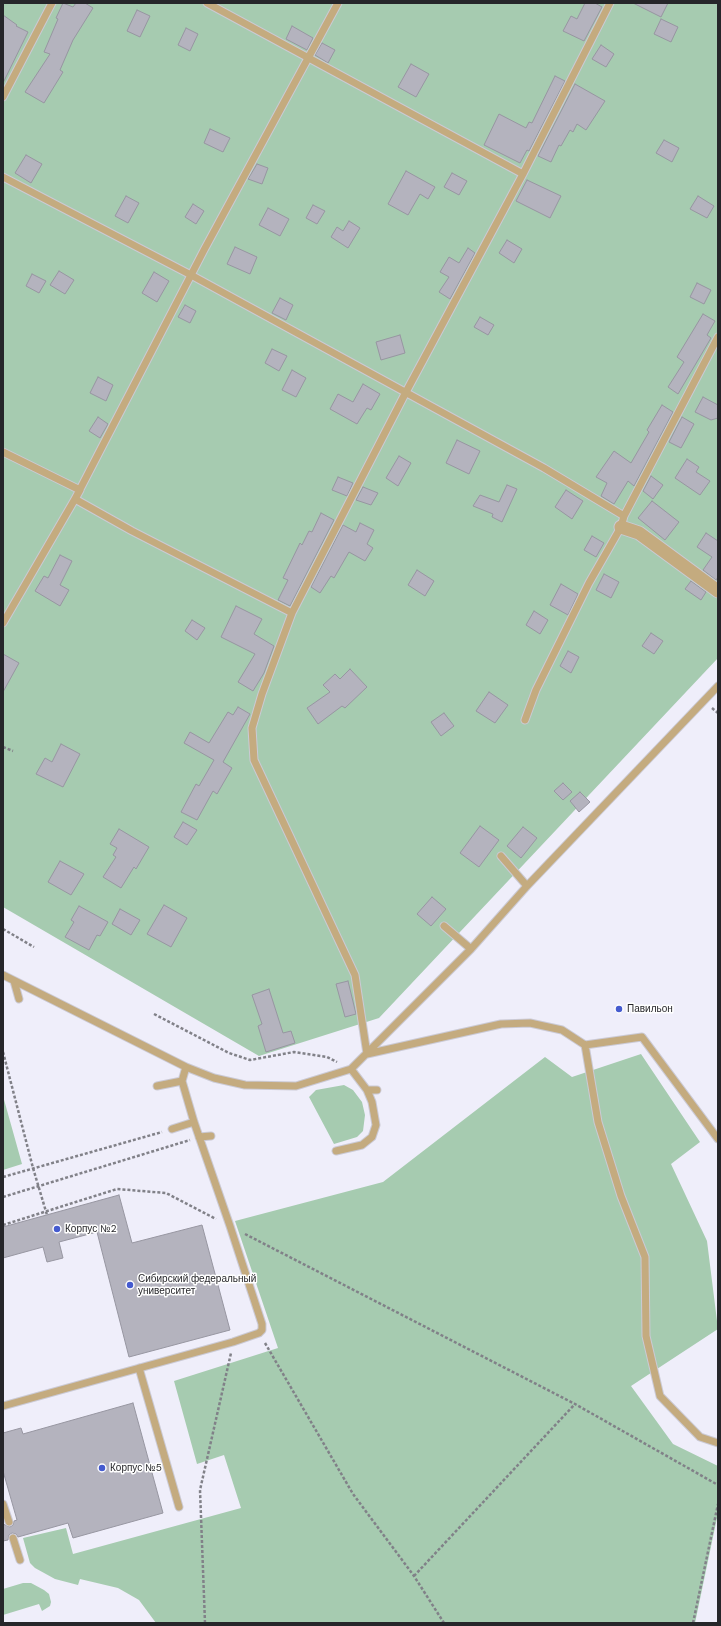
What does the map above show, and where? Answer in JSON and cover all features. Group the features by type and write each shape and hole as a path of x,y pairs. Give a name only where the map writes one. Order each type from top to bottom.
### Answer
{"street":[{"path":"622,522 718,591"}],"lane":[{"path":"3,97 52,3"},
{"path":"206,3 523,174"},
{"path":"3,623 75,500 191,276 307,57 338,3"},
{"path":"367,1054 355,975 254,760 252,728 262,694 292,613 406,392 523,174 610,3"},
{"path":"3,177 191,276 544,468 622,522"},
{"path":"525,720 536,690 589,583 718,336"},
{"path":"3,452 80,490"},
{"path":"75,500 292,613"},
{"path":"3,975 186,1067 214,1078 245,1085 296,1086 352,1069 470,948 527,886 718,686"},
{"path":"501,856 527,886"},
{"path":"444,926 470,948"},
{"path":"14,981 19,999"},
{"path":"367,1054 508,1023 530,1023 562,1030 585,1045 642,1037 718,1139"},
{"path":"585,1045 598,1122 621,1196 645,1257 646,1336 660,1396 700,1437 718,1444"},
{"path":"3,1406 233,1342 259,1333 262,1330 262,1324 194,1122 182,1081 186,1067"},
{"path":"336,1151 362,1145 372,1137 376,1125 372,1102 367,1090 352,1069"},
{"path":"157,1086 182,1081"},
{"path":"367,1090 377,1090"},
{"path":"172,1129 194,1122"},
{"path":"199,1137 211,1136"},
{"path":"140,1368 179,1507"},
{"path":"3,1504 9,1522"},
{"path":"14,1538 20,1560"}],"path":[{"path":"3,747 13,751"},
{"path":"3,929 34,947"},
{"path":"154,1014 229,1052 250,1060 294,1052 327,1056 352,1069"},
{"path":"3,1052 33,1168 47,1215"},
{"path":"3,1178 33,1168 172,1129"},
{"path":"3,1197 199,1137"},
{"path":"3,1225 118,1189 166,1193 575,1404 718,1485"},
{"path":"259,1333 353,1494 414,1576 444,1623"},
{"path":"205,1623 200,1490 233,1342"},
{"path":"414,1576 575,1404"},
{"path":"693,1623 718,1504"}],"green space":[{"path":"3,3 718,3 718,658 379,1018 259,1056 3,907"},
{"path":"641,1054 700,1142 671,1164 707,1241 718,1329 631,1386 673,1444 718,1466 718,1513 695,1623 156,1623 139,1600 118,1588 80,1579 78,1585 55,1579 35,1568 30,1563 23,1538 66,1528 73,1554 241,1508 224,1455 197,1464 174,1381 278,1348 235,1221 383,1182 545,1057 572,1077"},
{"path":"344,1085 353,1090 362,1102 365,1115 363,1131 357,1137 334,1144 309,1097 316,1090"},
{"path":"3,1096 22,1164 3,1170"},
{"path":"23,1583 31,1583 49,1594 51,1602 50,1606 42,1611 39,1604 3,1615 3,1589"}],"building":[{"path":"63,3 73,7 76,3 85,3 93,8 73,40 60,70 63,72 44,103 25,92 50,54 44,52"},
{"path":"585,3 595,3 602,7 584,41 563,31 571,16 577,19"},
{"path":"633,3 668,3 661,17"},
{"path":"137,10 150,16 140,37 127,31"},
{"path":"3,15 17,25 16,26 28,32 3,83"},
{"path":"661,19 678,27 671,42 654,34"},
{"path":"292,26 313,38 307,50 286,39"},
{"path":"186,28 198,34 190,51 178,45"},
{"path":"322,43 335,50 328,63 315,55"},
{"path":"601,45 614,54 606,67 592,59"},
{"path":"411,64 429,74 416,97 398,87"},
{"path":"555,76 565,81 529,151 527,150 520,163 484,145 499,114 526,128 529,122 532,123"},
{"path":"575,84 605,101 586,130 577,124 573,132 570,130 561,146 559,145 551,162 538,156"},
{"path":"210,129 230,138 223,152 204,143"},
{"path":"664,140 679,148 672,162 656,153"},
{"path":"26,155 42,164 31,183 15,173"},
{"path":"257,164 268,168 262,184 248,179"},
{"path":"406,171 435,187 428,199 420,194 408,215 388,204"},
{"path":"452,173 467,181 459,195 444,187"},
{"path":"527,180 561,196 550,218 516,201"},
{"path":"126,196 139,203 128,223 115,216"},
{"path":"698,196 714,206 707,218 690,209"},
{"path":"193,204 204,211 196,224 185,217"},
{"path":"313,205 325,211 317,224 306,218"},
{"path":"268,208 289,219 280,236 259,225"},
{"path":"349,221 360,228 348,248 331,237 337,227 343,231"},
{"path":"507,240 522,249 514,263 499,253"},
{"path":"235,247 257,257 250,274 227,264"},
{"path":"468,248 475,253 450,299 439,292 449,277 440,272 449,257 459,263"},
{"path":"59,271 74,280 65,294 50,285"},
{"path":"154,272 169,281 157,302 142,293"},
{"path":"32,274 46,281 39,293 26,286"},
{"path":"697,283 711,290 704,304 690,297"},
{"path":"280,298 293,305 286,320 272,313"},
{"path":"185,305 196,311 190,323 178,317"},
{"path":"703,314 715,321 707,335 711,338 678,394 668,387 684,362 677,357"},
{"path":"480,317 494,325 488,335 474,327"},
{"path":"400,335 405,353 381,360 376,342"},
{"path":"272,349 287,356 279,371 265,363"},
{"path":"292,370 306,378 296,397 282,390"},
{"path":"98,377 113,385 106,401 90,393"},
{"path":"363,384 380,394 371,410 367,408 357,424 330,409 338,394 353,402"},
{"path":"703,397 718,405 718,418 711,420 695,412"},
{"path":"662,405 673,412 634,486 628,481 614,504 601,496 607,483 596,477 614,451 631,463 649,432 647,430"},
{"path":"98,417 108,424 100,438 89,431"},
{"path":"682,417 694,424 681,448 669,442"},
{"path":"457,440 480,451 469,474 446,463"},
{"path":"399,456 411,463 398,486 386,478"},
{"path":"687,459 699,467 696,472 710,481 700,495 675,478"},
{"path":"651,476 663,485 653,499 643,491"},
{"path":"338,477 353,483 347,496 332,490"},
{"path":"507,485 517,489 502,522 492,517 493,514 473,506 480,495 499,502"},
{"path":"363,487 378,493 371,505 356,500"},
{"path":"566,490 583,501 572,519 555,507"},
{"path":"652,501 679,522 665,540 638,518"},
{"path":"321,513 334,520 290,606 278,600 288,580 283,578 300,543 302,545 309,531 312,532"},
{"path":"360,523 374,530 367,544 373,548 365,561 349,552 334,578 331,576 320,593 311,587 343,525 356,532"},
{"path":"706,533 718,541 718,577 716,580 703,570 712,557 697,547"},
{"path":"592,536 604,543 596,557 584,550"},
{"path":"60,555 72,561 60,585 69,590 60,606 35,591 44,576 48,578"},
{"path":"417,570 434,581 425,596 408,585"},
{"path":"604,574 619,582 611,598 596,590"},
{"path":"691,581 706,592 701,600 685,589"},
{"path":"561,584 578,594 568,615 550,605"},
{"path":"236,606 262,619 254,634 274,646 264,673 253,691 238,682 255,654 221,637"},
{"path":"534,611 548,620 540,634 526,625"},
{"path":"192,620 205,628 197,640 185,631"},
{"path":"651,633 663,641 654,654 642,646"},
{"path":"568,651 579,657 571,673 560,666"},
{"path":"3,654 19,663 3,692"},
{"path":"350,669 367,687 345,708 342,706 318,724 307,708 330,692 323,685 335,674 340,679"},
{"path":"489,692 508,705 495,723 476,711"},
{"path":"238,707 250,714 223,762 232,768 217,794 213,791 197,820 181,812 196,784 199,786 214,760 184,743 190,732 209,743 228,712 233,715"},
{"path":"444,713 454,726 441,736 431,722"},
{"path":"61,744 80,754 63,787 36,774 45,758 52,762"},
{"path":"563,783 572,792 563,800 554,791"},
{"path":"580,792 590,802 579,812 570,801"},
{"path":"183,822 197,830 187,845 174,837"},
{"path":"480,826 499,840 479,867 460,853"},
{"path":"523,827 537,838 521,858 507,846"},
{"path":"119,829 149,847 136,869 134,867 121,888 103,877 116,857 113,855 117,848 110,844"},
{"path":"60,861 84,874 71,895 48,882"},
{"path":"432,897 446,909 431,926 417,914"},
{"path":"164,905 187,918 171,947 147,934"},
{"path":"79,906 108,922 100,936 97,935 89,950 65,937 74,922 71,920"},
{"path":"120,909 140,920 131,935 112,924"},
{"path":"348,981 356,1014 345,1017 336,984"},
{"path":"269,989 283,1033 291,1031 295,1043 266,1052 258,1026 262,1024 252,995"},
{"path":"119,1195 132,1243 202,1225 230,1330 129,1357 97,1232 59,1242 63,1258 47,1262 43,1247 3,1258 3,1227"},
{"name":"Корпус №5","path":"133,1403 163,1513 73,1538 68,1523 18,1537 16,1534 12,1533 9,1535 8,1540 3,1541 3,1524 10,1527 13,1525 14,1521 17,1520 3,1471 3,1433 21,1428 23,1434"}],"place":[{"name":"Павильон","path":"619,1009"},
{"name":"Корпус №2","path":"57,1229"},
{"name":"Сибирский федеральный университет","path":"130,1285"},
{"name":"Корпус №5","path":"102,1468"}]}
